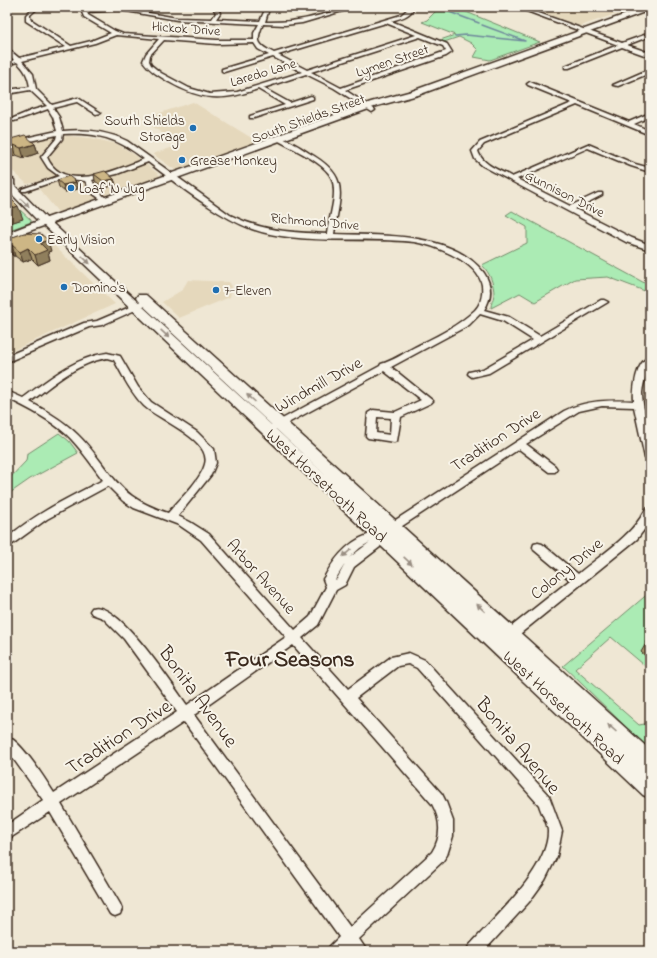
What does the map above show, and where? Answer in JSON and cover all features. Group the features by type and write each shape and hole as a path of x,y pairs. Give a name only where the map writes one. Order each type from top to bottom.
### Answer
{"main road":[{"name":"South Shields Street","path":"7,236 53,223 370,108 414,95 415,93 650,8"},
{"name":"South Shields Street","path":"7,242 106,201 176,178"},
{"name":"West Horsetooth Road","path":"53,223 17,183 8,180 9,186 53,223 504,640 650,763"},
{"name":"West Horsetooth Road","path":"504,640 650,788"}],"street":[{"path":"38,7 28,15 28,20 71,48"},
{"path":"213,21 218,13 215,7"},
{"path":"266,7 267,13 255,41 260,48 341,90 370,108"},
{"path":"116,33 86,16 85,9 121,9 173,18 213,21 299,23 354,7"},
{"path":"224,70 386,21 406,14 412,7"},
{"path":"522,7 650,55"},
{"path":"386,21 420,35"},
{"path":"7,63 71,48 116,33"},
{"name":"Hickok Drive","path":"116,33 128,36 217,42 255,41"},
{"path":"567,67 650,34"},
{"name":"Lymen Street","path":"341,90 445,55 449,50 445,45 420,35"},
{"name":"Laredo Lane","path":"163,38 148,56 147,64 152,69 187,90 200,95 218,96 238,94 420,35"},
{"path":"7,50 19,60 28,71 32,88 50,107 56,117 60,132 59,139 44,157 45,161 51,168 64,176"},
{"path":"616,85 650,71"},
{"path":"530,84 650,133"},
{"path":"258,87 290,105"},
{"path":"7,92 32,88"},
{"path":"252,117 311,98"},
{"path":"12,120 50,107 78,100 98,113"},
{"name":"Gunnison Drive","path":"578,103 485,142 478,146 472,153 484,165 629,240 650,248"},
{"path":"628,125 650,115"},
{"name":"Richmond Drive","path":"7,144 36,136 60,132 83,133 112,137 131,146 228,216 244,224 282,234 414,240 447,249 468,261 483,278 486,292 485,300 480,311"},
{"path":"282,140 324,166 334,177 336,188 330,237"},
{"path":"512,179 588,146 633,165 650,170"},
{"path":"24,190 64,176 88,178 101,176 149,159"},
{"path":"88,178 89,186 106,201"},
{"path":"570,209 600,194"},
{"path":"472,374 486,371 604,302"},
{"path":"7,359 87,325 99,323 139,303"},
{"path":"480,311 506,319 540,340"},
{"name":"Windmill Drive","path":"274,427 384,366 466,323 480,311"},
{"path":"24,403 76,366 101,356 113,356 117,358 135,389 148,404 194,434 209,450 210,463 206,475 170,518"},
{"path":"650,360 641,372 637,389 650,458"},
{"name":"Windmill Drive","path":"384,366 428,400 396,415"},
{"name":"Arbor Avenue","path":"7,394 53,419 67,430 76,438 127,498 149,511 186,524 205,537 437,799 446,818 447,830 446,841 437,857 349,938"},
{"name":"Tradition Drive","path":"7,833 185,714 306,629 314,621 332,587 341,582 350,564 376,544 386,531 567,413 583,405 606,402 639,404"},
{"path":"519,444 552,468"},
{"path":"7,544 43,516 111,480"},
{"name":"Colony Drive","path":"504,640 637,532 645,522 650,512"},
{"path":"538,547 578,580"},
{"name":"Bonita Avenue","path":"96,611 107,615 128,635 359,951"},
{"name":"Bonita Avenue","path":"347,697 395,661 409,658 421,664 544,800 555,831 550,856 540,875 524,897 474,951"},
{"path":"7,742 20,756 52,802 115,909"},
{"path":"335,951 349,938"}],"shaded area":[{"path":"527,7 636,7 580,26"},
{"path":"193,102 258,142 178,171 175,170 153,154 179,145 142,119"},
{"path":"69,136 91,138 117,144 132,153 161,176 93,199 92,202 58,212 39,189 43,183 37,182 27,184 7,166 7,148 39,139"},
{"path":"44,236 115,304 7,353 7,249"},
{"path":"188,280 229,282 232,286 230,297 179,318 162,302 182,290"}],"green space":[{"path":"415,7 454,7 540,42 490,60 474,57 478,50 471,43 459,37 444,42 440,40 455,35 422,22 427,20 437,10 416,9"},
{"path":"7,198 31,220 31,222 7,231 7,224 22,219"},
{"path":"512,211 650,286 650,293 608,277 575,279 535,302 520,293 491,308 494,295 493,287 489,275 482,265 527,243 527,227 506,215"},
{"path":"59,433 69,441 78,453 30,479 7,495 7,481 26,461 27,454"},
{"path":"650,592 650,644 646,659 650,663 650,670 611,637 575,669 639,725 650,723 650,750 563,666"}],"building":[{"path":"25,135 35,144 21,148 14,145 7,147 7,140"},
{"path":"105,171 114,179 103,181 94,174"},
{"path":"69,176 76,182 63,185 57,180"},
{"path":"7,195 18,206 7,210"},
{"path":"24,233 41,234 48,240 40,243 47,250 35,255 28,248 20,252 12,245 10,246 7,243 7,239"}],"waterway":[{"path":"441,9 479,23"},
{"path":"455,36 466,35 525,41 482,25"}],"place":[{"name":"South Shields Storage","path":"193,128"},
{"name":"Grease Monkey","path":"182,160"},
{"name":"Loaf 'N Jug","path":"71,188"},
{"name":"Early Vision","path":"39,239"},
{"name":"Domino's","path":"64,287"},
{"name":"7-Eleven","path":"216,290"}],"district":[{"name":"Four Seasons","path":"290,658"}]}
